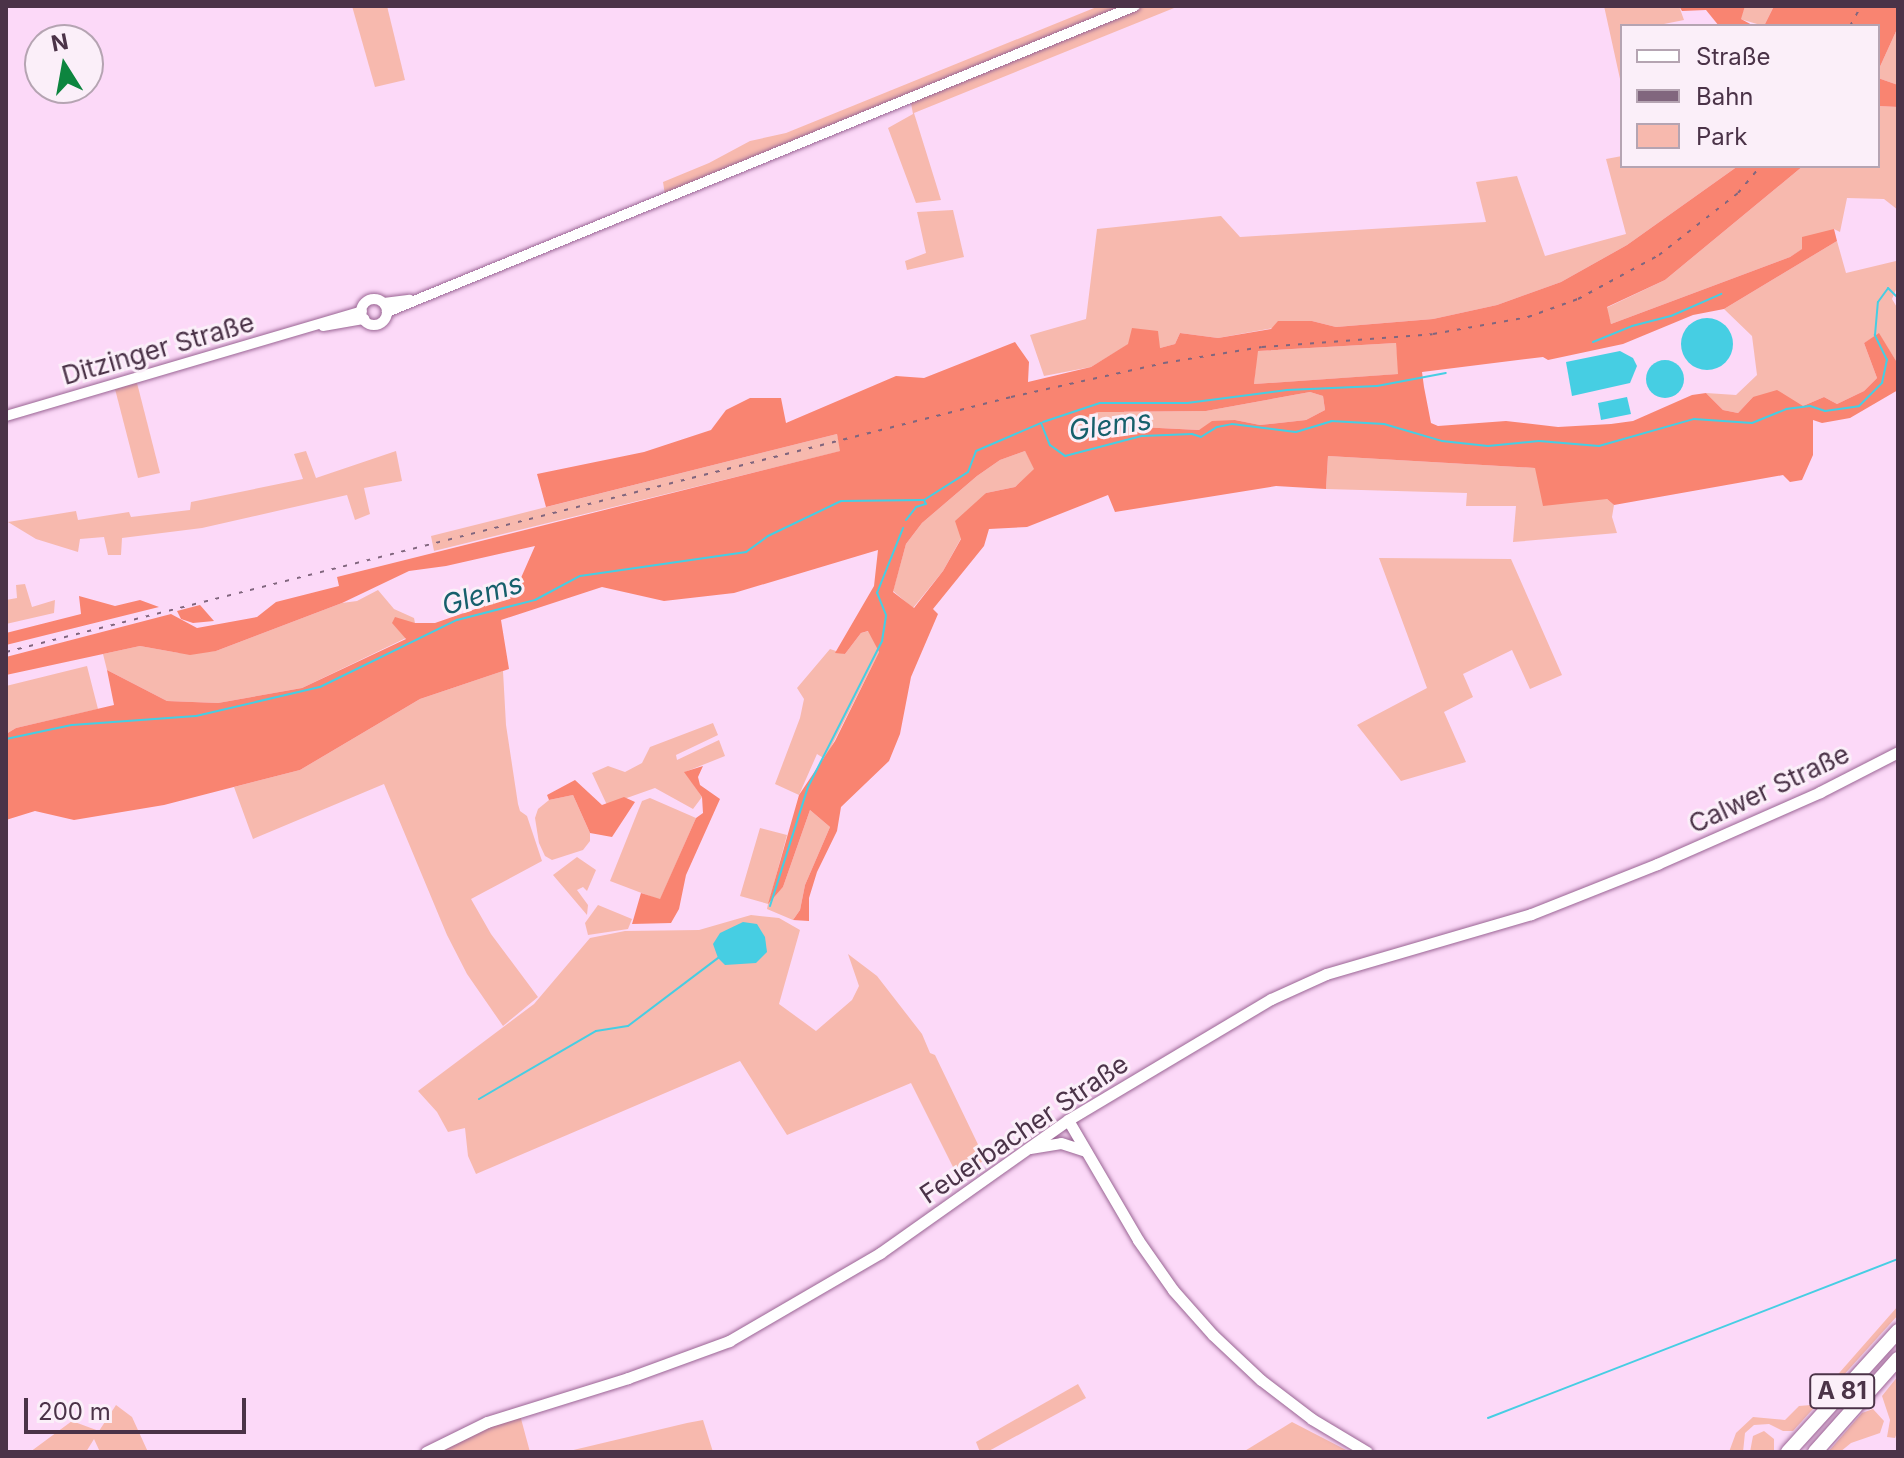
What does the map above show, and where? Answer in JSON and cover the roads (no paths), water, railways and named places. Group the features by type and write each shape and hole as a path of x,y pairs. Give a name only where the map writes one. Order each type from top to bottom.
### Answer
{"highway":[{"name":"A 81","path":"1788,1452 1898,1331"},
{"name":"A 81","path":"1815,1452 1898,1359"}],"main road":[{"name":"Calwer Straße","path":"1657,864 1820,792 1898,752"},
{"name":"Feuerbacher Straße","path":"426,1452 487,1422 628,1378 729,1341 880,1253 1068,1120 1271,999 1326,974 1531,914 1657,864"},
{"path":"1068,1120 1157,1269 1213,1335 1271,1388 1367,1452"},
{"path":"1026,1149 1061,1143 1086,1151"}],"street":[{"path":"386,308 380,323 372,324 363,315 371,299 386,308 410,300 1135,6"},
{"name":"Ditzinger Straße","path":"6,416 363,315"}],"water":[{"path":"1707,318 1725,326 1733,344 1725,362 1707,370 1689,362 1681,344 1689,326"},
{"path":"1620,351 1633,358 1637,366 1630,383 1572,396 1566,362"},
{"path":"1665,360 1679,365 1684,379 1679,393 1665,398 1651,393 1646,379 1651,365"},
{"path":"1627,397 1631,414 1601,420 1598,403"},
{"path":"743,922 757,924 765,937 767,952 756,963 725,965 718,958 713,944 720,933"}],"waterway":[{"name":"Glems","path":"6,739 72,725 196,716 320,687 457,620 535,600 580,576 746,552 768,536 841,501 924,500 968,472 976,451 1041,423 1050,445 1065,456 1142,436 1192,434 1201,437 1217,427 1232,424 1296,432 1331,421 1384,424 1442,441 1488,446 1539,441 1599,446 1694,419 1752,423 1786,409 1810,406 1825,411 1859,406 1882,383 1887,360 1875,335 1878,302 1888,288 1898,298"},
{"path":"1593,342 1632,326 1671,316 1721,294"},
{"path":"1043,422 1100,403 1187,403 1287,390 1377,386 1446,373"},
{"path":"906,520 916,507 926,504 924,500"},
{"path":"770,906 808,787 882,641 886,615 877,593 903,528"},
{"path":"479,1099 596,1031 628,1026 718,958"},
{"path":"1488,1418 1898,1259"}],"railway":[{"path":"1851,24 1861,6"},
{"path":"6,652 1011,397 1164,363 1262,347 1433,334 1528,317 1578,299 1659,255 1738,193 1759,168"}]}
